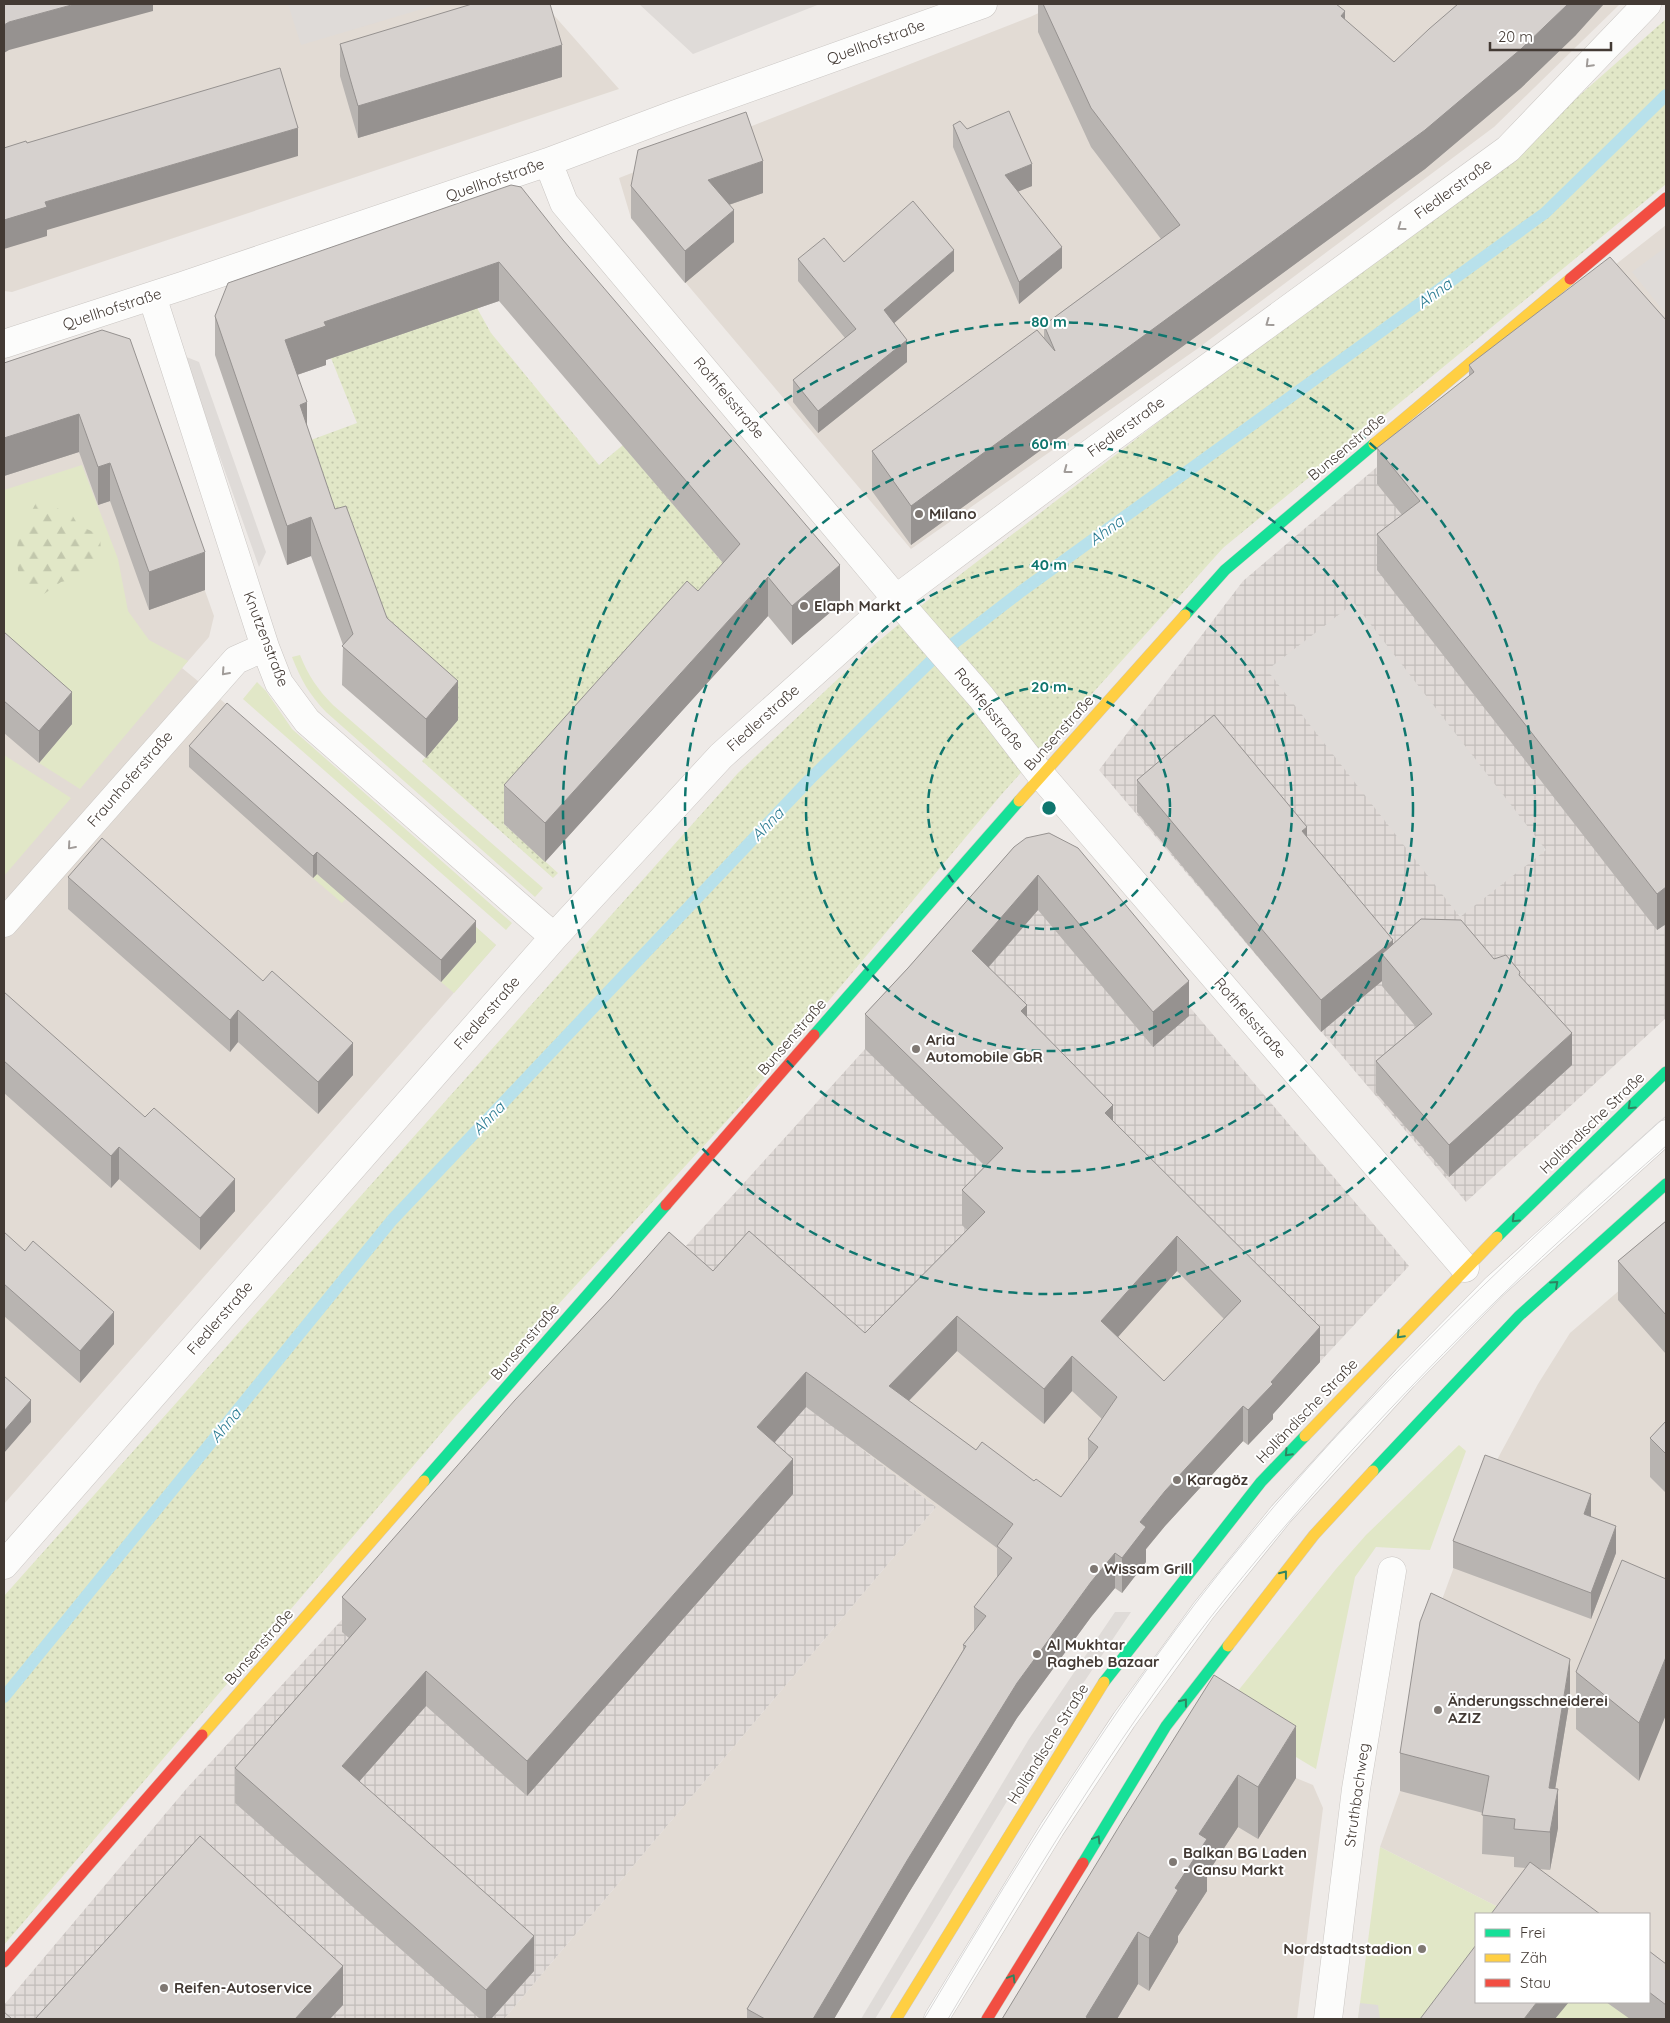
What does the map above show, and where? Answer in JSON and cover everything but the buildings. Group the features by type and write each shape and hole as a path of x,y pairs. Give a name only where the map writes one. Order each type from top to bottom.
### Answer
{"street":[{"name":"Quellhofstraße","path":"5,341 152,296 548,162 673,114 983,4"},
{"name":"Fiedlerstraße","path":"4,1565 554,937 722,756 897,598 1099,446 1508,149 1647,4"},
{"name":"Rothfelsstraße","path":"548,162 564,202 967,681 1041,775 1465,1268"},
{"name":"Bunsenstraße","path":"4,1962 1041,775 1225,570 1666,198"},
{"name":"Knutzenstraße","path":"152,296 265,647 279,683 307,721 554,937"},
{"name":"Fraunhoferstraße","path":"4,923 236,660 265,647"},
{"name":"Holländische Straße","path":"896,2019 1100,1687 1260,1482 1465,1268 1666,1072"},
{"path":"987,2019 1166,1726 1314,1535 1519,1316 1666,1184"},
{"name":"Struthbachweg","path":"1328,2019 1356,1789 1392,1571"}],"lane":[{"path":"936,2019 1052,1829 1124,1720 1203,1611 1281,1514 1405,1378 1494,1287 1666,1132"}],"shaded area":[{"path":"4,4 544,4 619,89 12,292 4,291"},
{"path":"288,4 439,4 301,45"},
{"path":"639,4 820,4 693,54"},
{"path":"1058,4 1620,4 1494,127 1197,349 911,549 631,218 619,178 1030,17"},
{"path":"1666,225 1666,343 1606,272"},
{"path":"1666,247 1666,314 1632,272"},
{"path":"1606,272 1666,343 1666,1018 1466,1202 1099,770 1243,581"},
{"path":"184,356 199,362 266,552 259,567"},
{"path":"4,401 148,431 214,616 209,637 182,668 231,708 496,945 4,1504"},
{"path":"1354,603 1546,850 1460,917 1267,670"},
{"path":"1066,861 1409,1266 1315,1367 1225,1319 1136,1230 1023,1283 862,1449 936,1507 504,2019 4,2019 4,2005 187,1788 743,1184 865,1049 905,999"},
{"path":"1136,1230 1225,1319 1269,1416 1273,1419 1248,1445 1243,1441 1165,1526 1140,1557 1146,1562 1122,1593 1114,1588 1091,1617 1017,1718 833,2019 504,2019 936,1507 862,1449 1023,1283"},
{"path":"1666,1250 1666,1997 1650,1986 1650,1913 1540,1913 1504,1910 1380,1847 1400,1791 1420,1660 1485,1482 1538,1384 1570,1333"},
{"path":"1115,1612 1131,1612 1035,1755 875,2019 861,2019 1029,1739"},
{"path":"1296,1778 1313,1785 1323,1808 1297,2019 1035,2019 1075,1952"},
{"path":"1360,2003 1378,2005 1380,2019 1358,2019"}],"green space":[{"path":"1666,19 1666,184 1223,548 1001,795 744,1102 455,1417 4,1945 4,1596 738,773 875,644 939,591 1563,110"},
{"path":"477,308 491,333 599,465 623,445 740,583 504,824 558,873 553,878 422,761 458,720 375,647 300,444 357,423 331,358"},
{"path":"82,465 118,559 128,611 149,640 188,661 80,789 39,763 72,724 4,664 4,490"},
{"path":"47,500 56,508 71,513 78,525 100,535 101,553 88,574 61,582 44,594 26,592 20,579 17,565 19,536 37,501"},
{"path":"300,655 314,682 333,705 543,888 535,897 326,712 310,693 299,673 292,657"},
{"path":"257,682 266,691 292,729 512,923 506,930 243,699"},
{"path":"4,755 71,798 4,876"},
{"path":"352,834 374,835 496,945 454,993 441,982 476,942 381,860 342,903 313,878"},
{"path":"1459,1445 1466,1451 1430,1550 1376,1547 1355,1577 1316,1769 1221,1712 1336,1569 1366,1535"},
{"name":"Nordstadtstadion","path":"1380,1847 1504,1910 1540,1913 1475,1913 1475,2003 1650,2003 1666,2019 1358,2019"}],"waterway":[{"name":"Ahna","path":"4,1697 392,1220 809,780 932,660 1019,593 1545,213 1666,95"}],"tram line":[{"path":"924,2019 1021,1860 1122,1705 1195,1604 1248,1538 1303,1473 1419,1349 1541,1231 1666,1116"},
{"path":"948,2019 1009,1916 1105,1764 1174,1666 1244,1576 1350,1452 1463,1334 1541,1258 1666,1146"}],"traffic: fast":[{"path":"1185,615 1225,570 1374,444"},
{"path":"814,1035 1019,801"},
{"path":"1497,1237 1666,1072"},
{"path":"1373,1471 1519,1316 1666,1184"},
{"path":"424,1481 666,1205"},
{"path":"1104,1682 1261,1482 1305,1436"},
{"path":"1083,1863 1166,1726 1228,1646"}],"traffic: slow":[{"path":"1374,444 1570,279"},
{"path":"1019,801 1185,615"},
{"path":"1305,1436 1497,1237"},
{"path":"1228,1646 1314,1535 1373,1471"},
{"path":"202,1735 424,1481"},
{"path":"896,2019 1104,1682"}],"traffic: jam":[{"path":"1570,279 1666,198"},
{"path":"666,1205 814,1035"},
{"path":"4,1962 202,1735"},
{"path":"987,2019 1083,1863"}],"place":[{"name":"Milano","path":"919,514"},
{"name":"Elaph Markt","path":"804,606"},
{"name":"Aria Automobile GbR","path":"916,1049"},
{"name":"Karagöz","path":"1177,1480"},
{"name":"Wissam Grill","path":"1094,1569"},
{"name":"Al Mukhtar Ragheb Bazaar","path":"1037,1654"},
{"name":"Änderungsschneiderei AZIZ","path":"1438,1710"},
{"name":"Balkan BG Laden - Cansu Markt","path":"1173,1862"},
{"name":"Nordstadtstadion","path":"1422,1949"},
{"name":"Reifen-Autoservice","path":"164,1988"}]}
